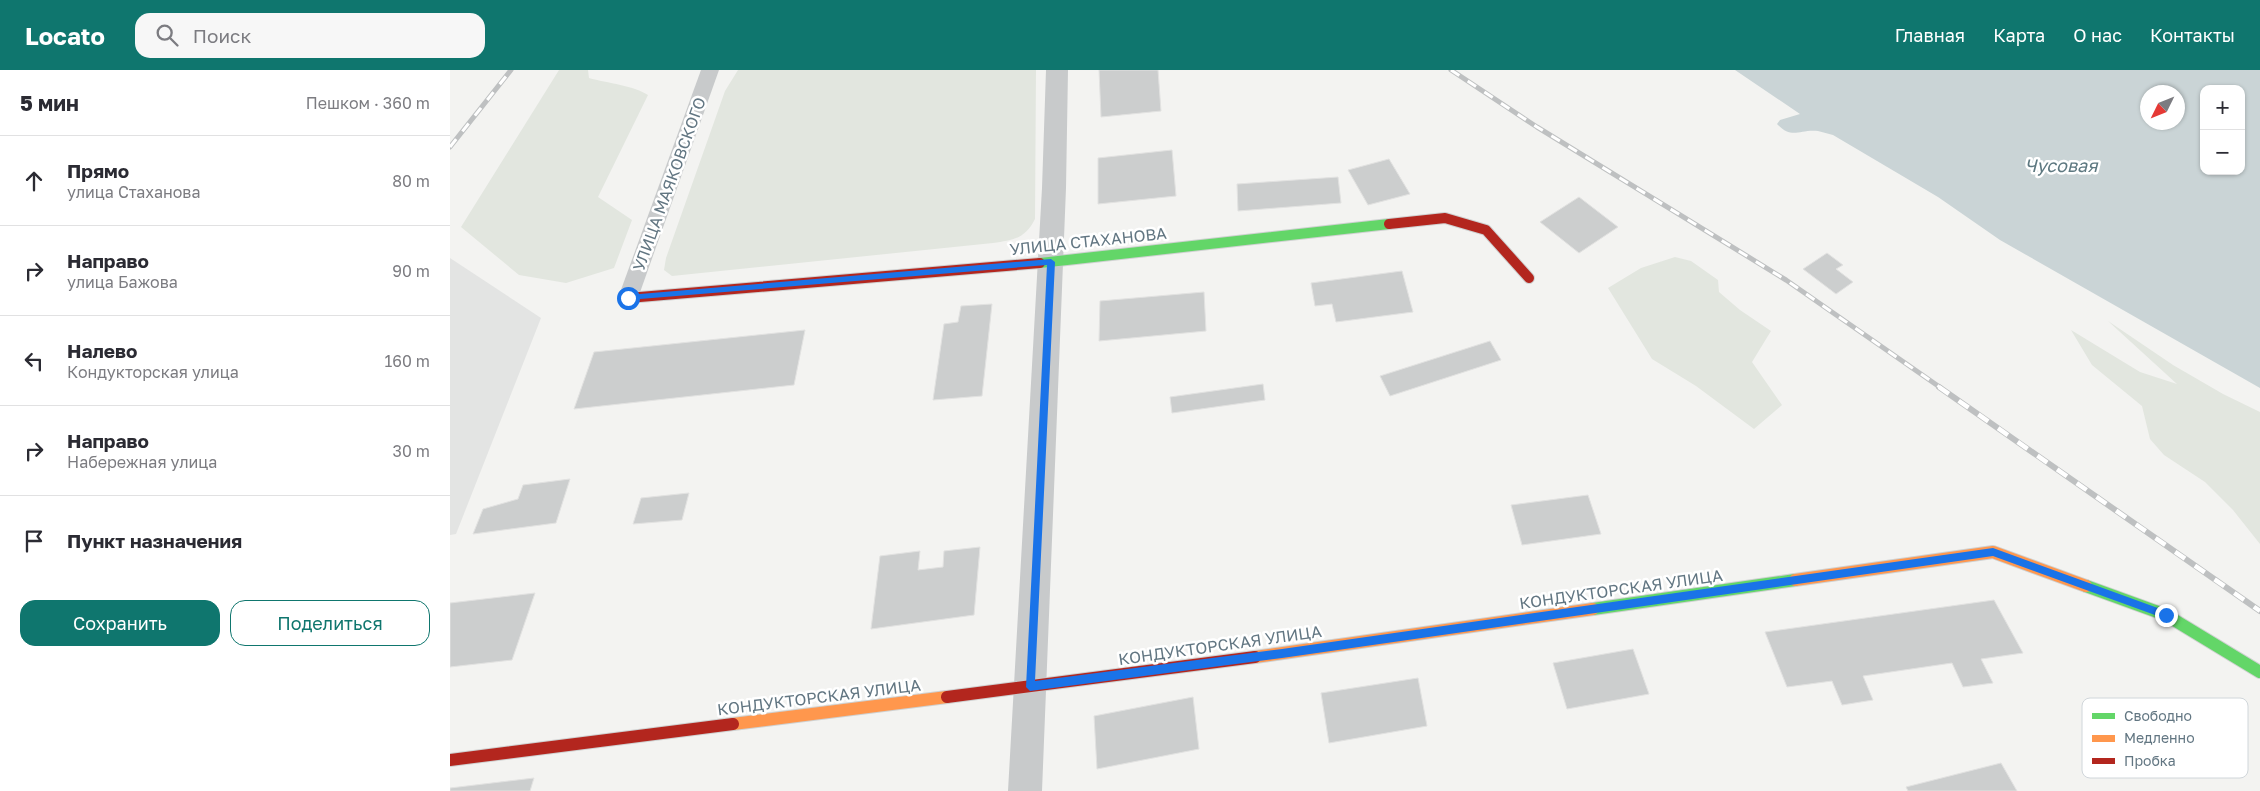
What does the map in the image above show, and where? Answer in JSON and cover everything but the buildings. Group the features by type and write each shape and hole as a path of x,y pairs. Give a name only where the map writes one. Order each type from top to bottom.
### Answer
{"street":[{"path":"1025,791 1051,262 1057,70"},
{"name":"УЛИЦА СТАХАНОВА","path":"628,298 1051,262 1444,218 1486,230 1529,278"},
{"name":"КОНДУКТОРСКАЯ УЛИЦА","path":"450,760 1301,651 1993,552 2166,615 2260,672"}],"lane":[{"name":"УЛИЦА МАЯКОВСКОГО","path":"628,298 710,70"}],"shaded area":[{"path":"559,70 588,70 589,78 628,87 648,95 598,197 632,220 614,268 566,283 519,275 461,227"},
{"path":"738,70 1036,70 1035,219 1023,235 1000,242 672,276 664,270 666,258 725,91"},
{"path":"1675,257 1691,261 1718,280 1719,292 1740,310 1771,331 1752,362 1782,405 1754,429 1696,386 1652,359 1608,288 1641,268"},
{"path":"450,258 541,318 456,534 450,535"},
{"path":"2108,321 2173,365 2223,394 2260,412 2260,544 2233,510 2205,482 2164,455 2150,439 2142,406 2092,365 2071,330 2140,372 2177,384"}],"water":[{"name":"Чусовая","path":"1735,70 2260,70 2260,388 2000,240 1938,197 1833,135 1818,131 1787,132 1777,124 1780,120 1800,114"}],"railway":[{"path":"450,147 511,70"},
{"path":"1451,70 1537,127 1786,280 1941,388"},
{"path":"1939,387 2260,611"}],"traffic: fast":[{"path":"1040,263 1389,224"},
{"path":"1593,609 1795,580"},
{"path":"2086,586 2166,615 2260,672"}],"traffic: slow":[{"path":"1795,580 1993,552 2086,586"},
{"path":"1255,657 1593,609"},
{"path":"733,724 947,697"}],"traffic: jam":[{"path":"1389,224 1445,218 1486,230 1529,278"},
{"path":"628,298 1040,263"},
{"path":"947,697 1255,657"},
{"path":"450,760 733,724"}],"route":[{"path":"628,298 1051,262 1030,687 1282,654 1993,552 2166,615"}]}
